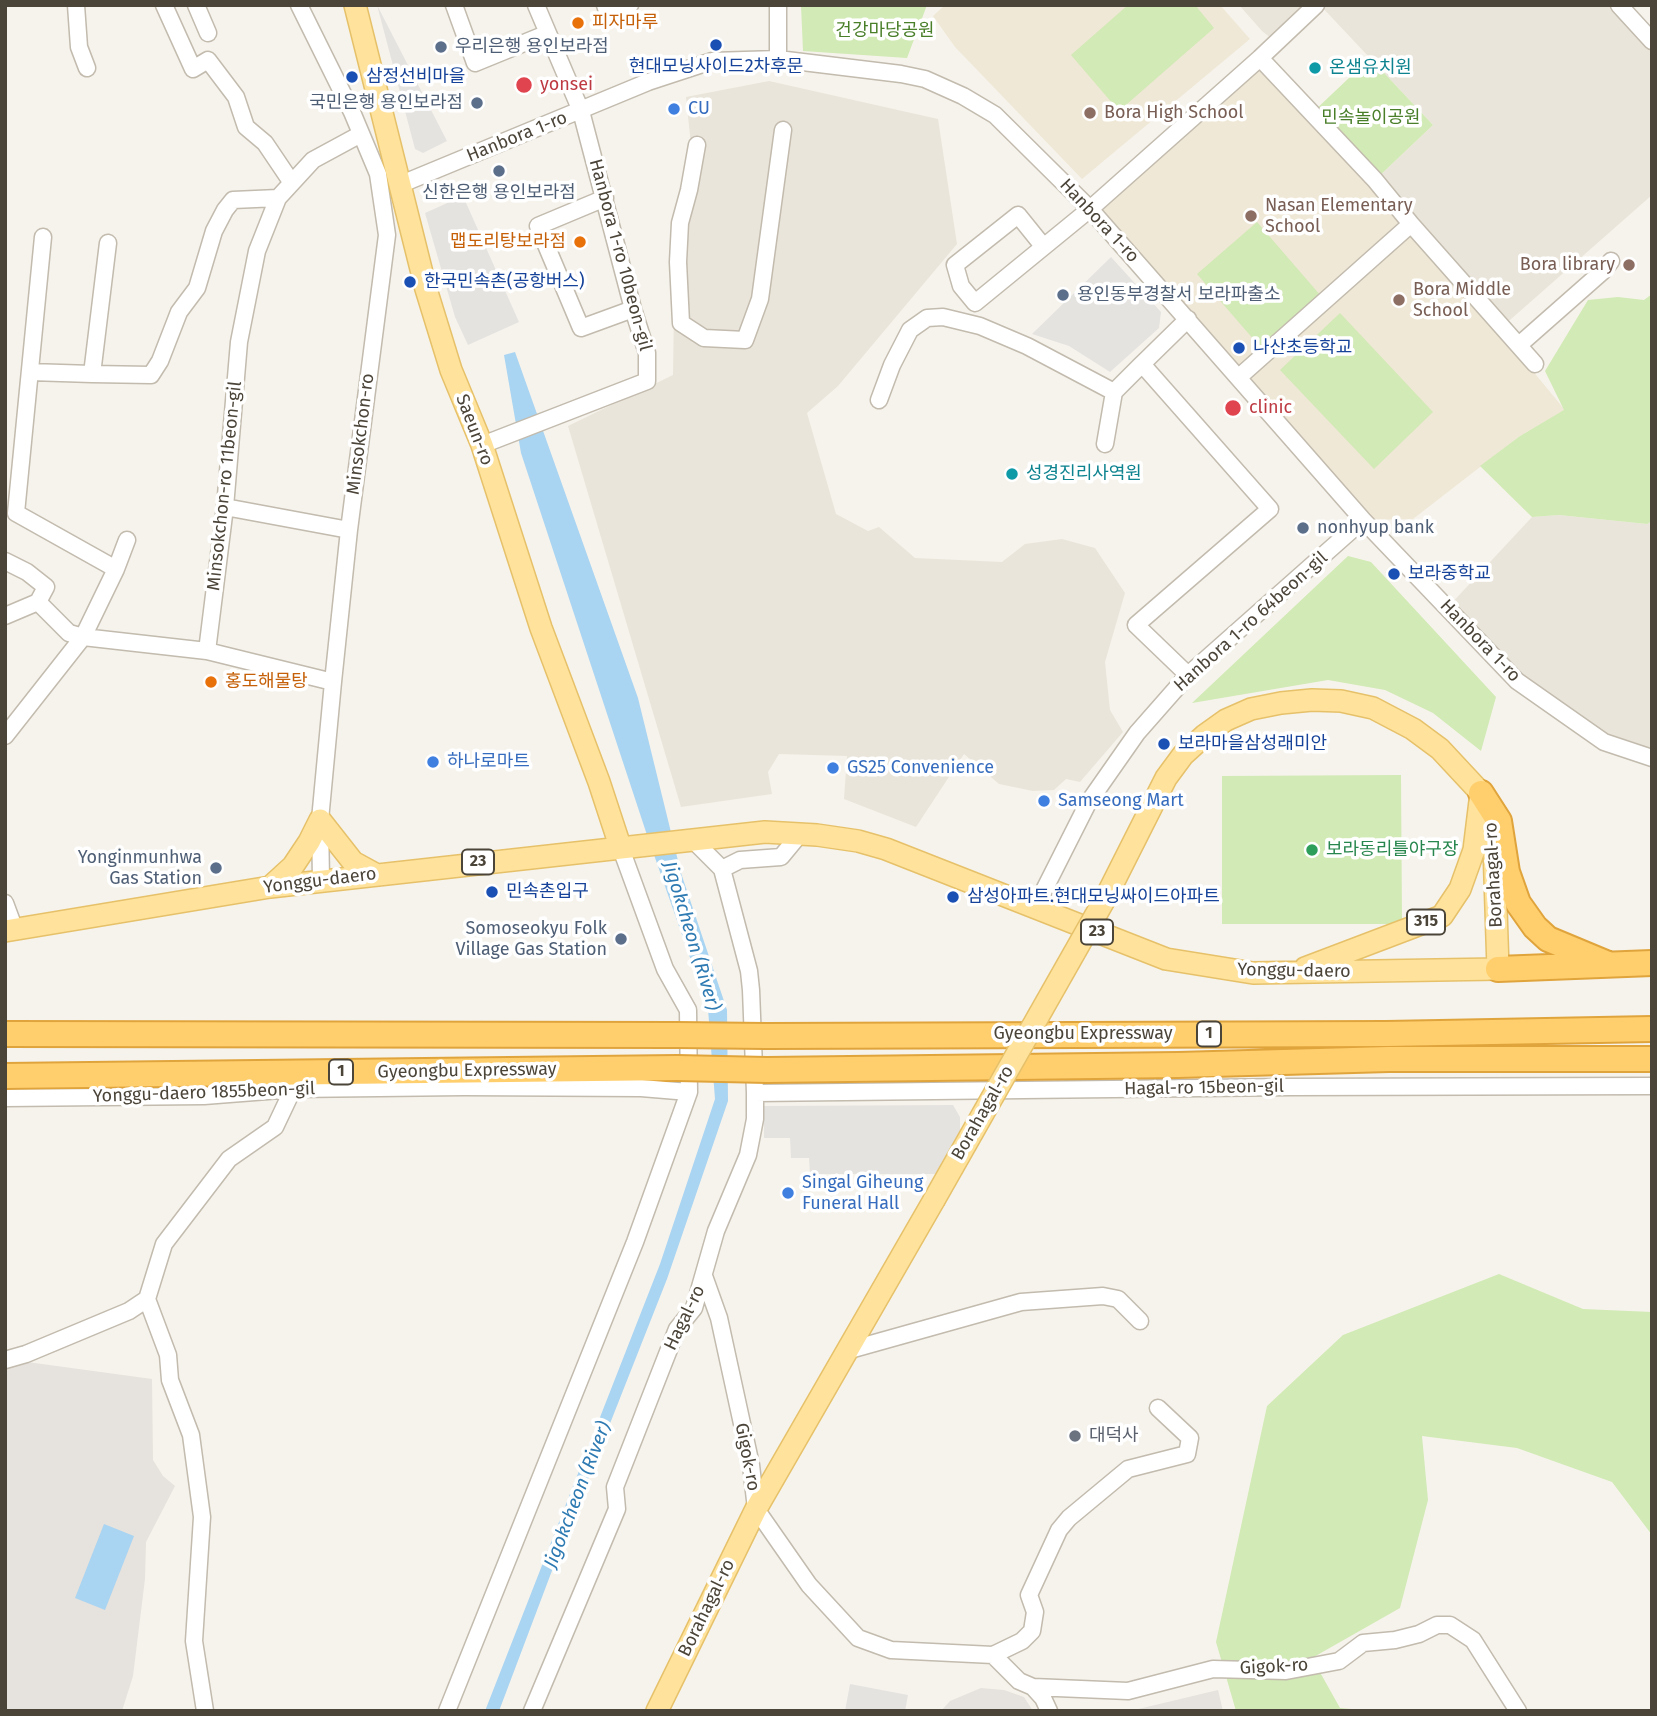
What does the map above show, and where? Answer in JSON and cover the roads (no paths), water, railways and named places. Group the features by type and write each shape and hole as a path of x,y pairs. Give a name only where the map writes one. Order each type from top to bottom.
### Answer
{"highway":[{"path":"1481,793 1499,821 1507,872 1518,903 1535,927 1548,939 1608,964"},
{"name":"Yonggu-daero","path":"1497,969 1652,963"},
{"name":"Gyeongbu Expressway","path":"5,1034 766,1036 1386,1034 1652,1029"},
{"name":"Gyeongbu Expressway","path":"5,1076 1178,1065 1389,1059 1652,1059"}],"main road":[{"name":"Saeun-ro","path":"355,5 426,289 451,370 489,442 541,628 599,782 628,846"},
{"name":"Borahagal-ro","path":"657,1711 756,1509 1105,897 1166,778 1183,755 1205,735 1226,720 1251,709 1312,700 1341,701 1373,708 1413,729 1440,749 1481,793 1494,821 1497,969"},
{"name":"315","path":"1288,974 1442,916 1460,889 1474,850 1481,793"},
{"path":"270,887 293,866 320,820 353,862 375,874"},
{"name":"Yonggu-daero","path":"700,839 765,832 858,841 886,849 1166,959 1253,974 1497,969"},
{"name":"23","path":"628,846 700,839"},
{"name":"Yonggu-daero","path":"10,931 270,887 628,846"}],"street":[{"path":"76,5 79,47 87,68"},
{"path":"164,5 193,69 208,60 236,97 246,127 265,143 292,184"},
{"path":"196,5 208,33"},
{"name":"Minsokchon-ro","path":"299,5 378,174 387,235 332,682 320,820 321,880"},
{"path":"454,5 475,63 546,34"},
{"name":"Hanbora 1-ro 10beon-gil","path":"489,442 648,381 648,353 633,309 582,111 546,34 536,5"},
{"path":"605,5 608,14 630,5"},
{"path":"778,5 778,59"},
{"path":"1043,246 1018,215 955,265 961,286 975,303 1090,209 1316,5"},
{"path":"1619,5 1652,41"},
{"path":"1259,58 1375,180 1410,224 1535,364"},
{"name":"Hanbora 1-ro","path":"399,185 648,82 712,61 778,59 901,74 925,79 963,96 995,115 1090,209 1363,520 1517,681 1604,742 1652,758"},
{"path":"697,145 680,223 678,262 681,323 704,338 745,340 760,299 783,130"},
{"name":"Minsokchon-ro 11beon-gil","path":"207,651 225,507 241,330 257,251 278,198 313,160 361,134"},
{"path":"30,372 151,375 160,361 179,312 197,288 214,231 225,210 233,200 278,198"},
{"path":"605,198 538,226 581,328 633,309"},
{"path":"1239,377 1410,224"},
{"path":"43,237 30,372 10,510 116,569"},
{"path":"92,374 108,243"},
{"path":"1519,345 1611,261"},
{"path":"879,400 892,365 910,330 927,318 943,317 980,326 1027,346 1114,392"},
{"path":"1105,444 1114,392 1188,319"},
{"path":"1142,364 1270,509 1136,625 1188,675"},
{"path":"225,507 349,530"},
{"name":"Hanbora 1-ro 64beon-gil","path":"1035,908 1088,803 1137,733 1188,675 1363,520"},
{"path":"5,736 83,637 127,540"},
{"path":"5,561 27,572 46,587 38,602 5,616"},
{"path":"38,602 69,633 83,637 207,651 332,682"},
{"path":"700,839 722,869 740,860 781,857 800,834"},
{"path":"447,1711 635,1242 689,1092 688,1010 665,969 628,846"},
{"name":"Hagal-ro","path":"533,1711 617,1508 615,1487 677,1329 694,1308 716,1231 748,1154 755,1119 749,971 722,869"},
{"path":"5,903 10,931"},
{"name":"Hagal-ro 15beon-gil","path":"755,1093 1652,1086"},
{"name":"Yonggu-daero 1855beon-gil","path":"5,1098 204,1096 293,1089 614,1087 689,1092"},
{"path":"205,1711 194,1642 202,1517 191,1435 170,1380 168,1355 147,1299 164,1244 229,1158 275,1127 293,1089"},
{"name":"Gigok-ro","path":"704,1276 719,1318 751,1465 756,1509 809,1585 858,1638 891,1650 993,1655 1022,1642 1032,1630 1035,1612 1029,1595 1059,1530 1069,1518 1128,1469 1187,1454 1190,1438 1158,1408"},
{"path":"846,1352 1021,1302 1102,1296 1118,1299 1140,1321"},
{"path":"5,1360 129,1311 147,1299"},
{"name":"Gigok-ro","path":"1032,1687 1128,1691 1213,1669 1286,1671 1339,1661 1363,1643 1395,1640 1419,1634 1437,1625 1450,1625 1473,1640 1518,1711"},
{"path":"993,1655 1019,1681 1032,1687 1043,1698 1049,1711"}],"water":[{"name":"Jigokcheon (River)","path":"515,352 638,698 681,873 727,1010 728,1101 667,1279 499,1711 485,1711 660,1264 715,1099 708,1009 646,832 521,453 504,355"},
{"path":"104,1524 134,1536 105,1610 75,1598"}],"place":[{"name":"피자마루","path":"578,23"},
{"name":"현대모닝사이드2차후문","path":"716,45"},
{"name":"우리은행 용인보라점","path":"441,47"},
{"name":"온샘유치원","path":"1315,68"},
{"name":"삼정선비마을","path":"352,77"},
{"name":"yonsei","path":"524,85"},
{"name":"국민은행 용인보라점","path":"477,103"},
{"name":"CU","path":"674,109"},
{"name":"Bora High School","path":"1090,113"},
{"name":"신한은행 용인보라점","path":"499,171"},
{"name":"Nasan Elementary School","path":"1251,216"},
{"name":"맵도리탕보라점","path":"580,242"},
{"name":"Bora library","path":"1629,265"},
{"name":"한국민속촌(공항버스)","path":"410,282"},
{"name":"용인동부경찰서 보라파출소","path":"1063,295"},
{"name":"Bora Middle School","path":"1399,300"},
{"name":"나산초등학교","path":"1239,348"},
{"name":"clinic","path":"1233,408"},
{"name":"성경진리사역원","path":"1012,474"},
{"name":"nonhyup bank","path":"1303,528"},
{"name":"보라중학교","path":"1394,574"},
{"name":"홍도해물탕","path":"211,682"},
{"name":"보라마을삼성래미안","path":"1164,744"},
{"name":"하나로마트","path":"433,762"},
{"name":"GS25 Convenience","path":"833,768"},
{"name":"Samseong Mart","path":"1044,801"},
{"name":"보라동리틀야구장","path":"1312,850"},
{"name":"Yonginmunhwa Gas Station","path":"216,868"},
{"name":"민속촌입구","path":"492,892"},
{"name":"삼성아파트.현대모닝싸이드아파트","path":"953,897"},
{"name":"Somoseokyu Folk Village Gas Station","path":"621,939"},
{"name":"Singal Giheung Funeral Hall","path":"788,1193"},
{"name":"대덕사","path":"1075,1436"}],"park label":[{"name":"건강마당공원","path":"885,31"},
{"name":"민속놀이공원","path":"1371,118"}]}
